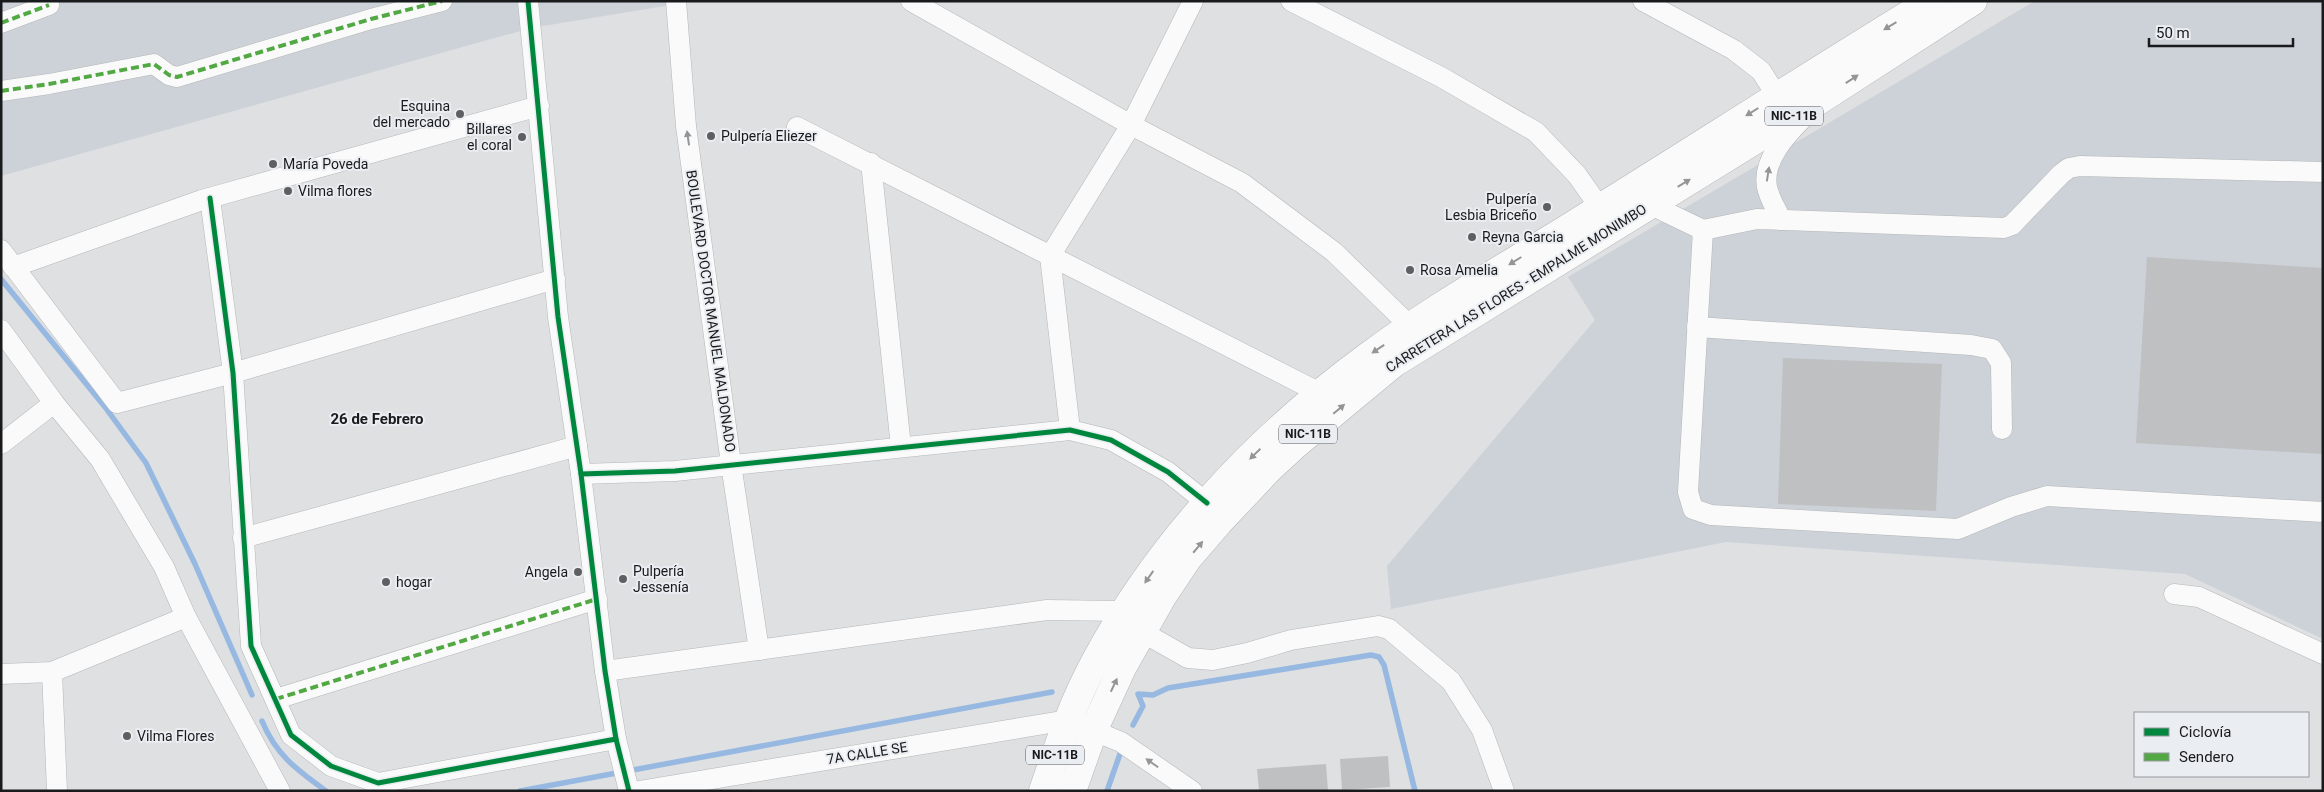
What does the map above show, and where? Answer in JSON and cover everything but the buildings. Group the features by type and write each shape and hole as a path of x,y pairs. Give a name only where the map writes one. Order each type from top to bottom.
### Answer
{"highway":[{"name":"CARRETERA LAS FLORES - EMPALME MONIMBO","path":"1072,791 1094,729 1123,666 1162,597 1188,558 1250,489 1295,445 1394,363 1607,217 1777,96 1931,1"},
{"name":"CARRETERA LAS FLORES - EMPALME MONIMBO","path":"1044,791 1068,720 1095,661 1125,611 1172,544 1207,503 1320,393 1411,327 1607,217 1649,204 1818,101 1973,1"}],"street":[{"path":"1,91 154,64 169,76 177,77 371,19 442,1"},
{"path":"528,1 555,279 605,671 618,748 632,789"},
{"name":"BOULEVARD DOCTOR MANUEL MALDONADO","path":"676,1 686,126 731,464 760,650"},
{"path":"911,1 1131,125 1242,184 1334,252 1411,327"},
{"path":"1070,430 1050,256 1131,125 1193,1"},
{"path":"1291,1 1441,77 1536,132 1577,175 1607,217"},
{"path":"1643,1 1734,50 1761,71 1777,96"},
{"path":"1,23 50,5"},
{"path":"1781,220 1767,187 1774,152 1818,101"},
{"path":"13,267 210,198 539,106"},
{"path":"797,127 1320,393"},
{"path":"871,164 900,447"},
{"path":"1649,204 1703,230 1757,219 2004,228 2012,225 2061,174 2069,168 2080,166 2323,172"},
{"path":"210,198 233,373 251,646 291,735 331,766 378,783 618,748"},
{"path":"1703,230 1688,492 1693,509 1711,515 1958,529 2011,507 2047,496 2323,512"},
{"path":"1,250 117,403 233,373 555,279"},
{"path":"1697,327 1971,345 1992,349 2001,363 2002,429"},
{"path":"1,330 54,403 100,459 164,567 186,617 280,791"},
{"path":"1,444 54,403"},
{"path":"581,474 675,471 1070,430 1111,440 1168,472 1207,503"},
{"path":"243,538 577,446"},
{"path":"2174,594 2199,597 2323,654"},
{"path":"276,699 597,600"},
{"path":"605,671 1047,610 1125,611"},
{"path":"1,674 52,672 186,617"},
{"path":"1142,632 1188,658 1213,660 1247,653 1291,640 1378,626 1389,629 1451,681 1482,730 1504,791"},
{"path":"52,672 57,791"},
{"name":"7A CALLE SE","path":"632,789 1068,720 1094,729 1135,751 1192,791"}],"shaded area":[{"path":"1,1 676,1 677,4 531,28 1,176"},
{"path":"2035,1 2323,1 2323,639 2185,574 1726,542 1391,609 1387,566 1595,320 1568,277"}],"waterway":[{"path":"1,279 105,407 146,463 195,564 252,695"},
{"path":"1133,725 1143,706 1138,694 1153,695 1168,688 1371,655 1379,657 1384,665 1415,791"},
{"path":"520,791 1052,692"},
{"path":"262,721 274,743 288,761 326,791"},
{"path":"1107,791 1121,751"}],"marked path":[{"path":"1,91 154,64 169,75 177,77 371,19 442,1"},
{"path":"1,23 49,5"},
{"path":"276,699 597,599"}],"cycle path":[{"path":"528,1 558,317 581,474 605,671 616,739 629,791"},
{"path":"210,198 233,373 251,646 291,735 331,766 378,783 616,739"},
{"path":"581,474 675,471 1070,430 1111,440 1168,472 1207,503"}],"place":[{"name":"Esquina del mercado","path":"460,114"},
{"name":"Pulpería Eliezer","path":"711,136"},
{"name":"Billares el coral","path":"522,137"},
{"name":"María Poveda","path":"273,164"},
{"name":"Vilma flores","path":"288,191"},
{"name":"Pulpería Lesbia Briceño","path":"1547,207"},
{"name":"Reyna Garcia","path":"1472,237"},
{"name":"Rosa Amelia","path":"1410,270"},
{"name":"Angela","path":"578,572"},
{"name":"Pulpería Jessenía","path":"623,579"},
{"name":"hogar","path":"386,582"},
{"name":"Vilma Flores","path":"127,736"}],"district":[{"name":"26 de Febrero","path":"377,419"}]}
